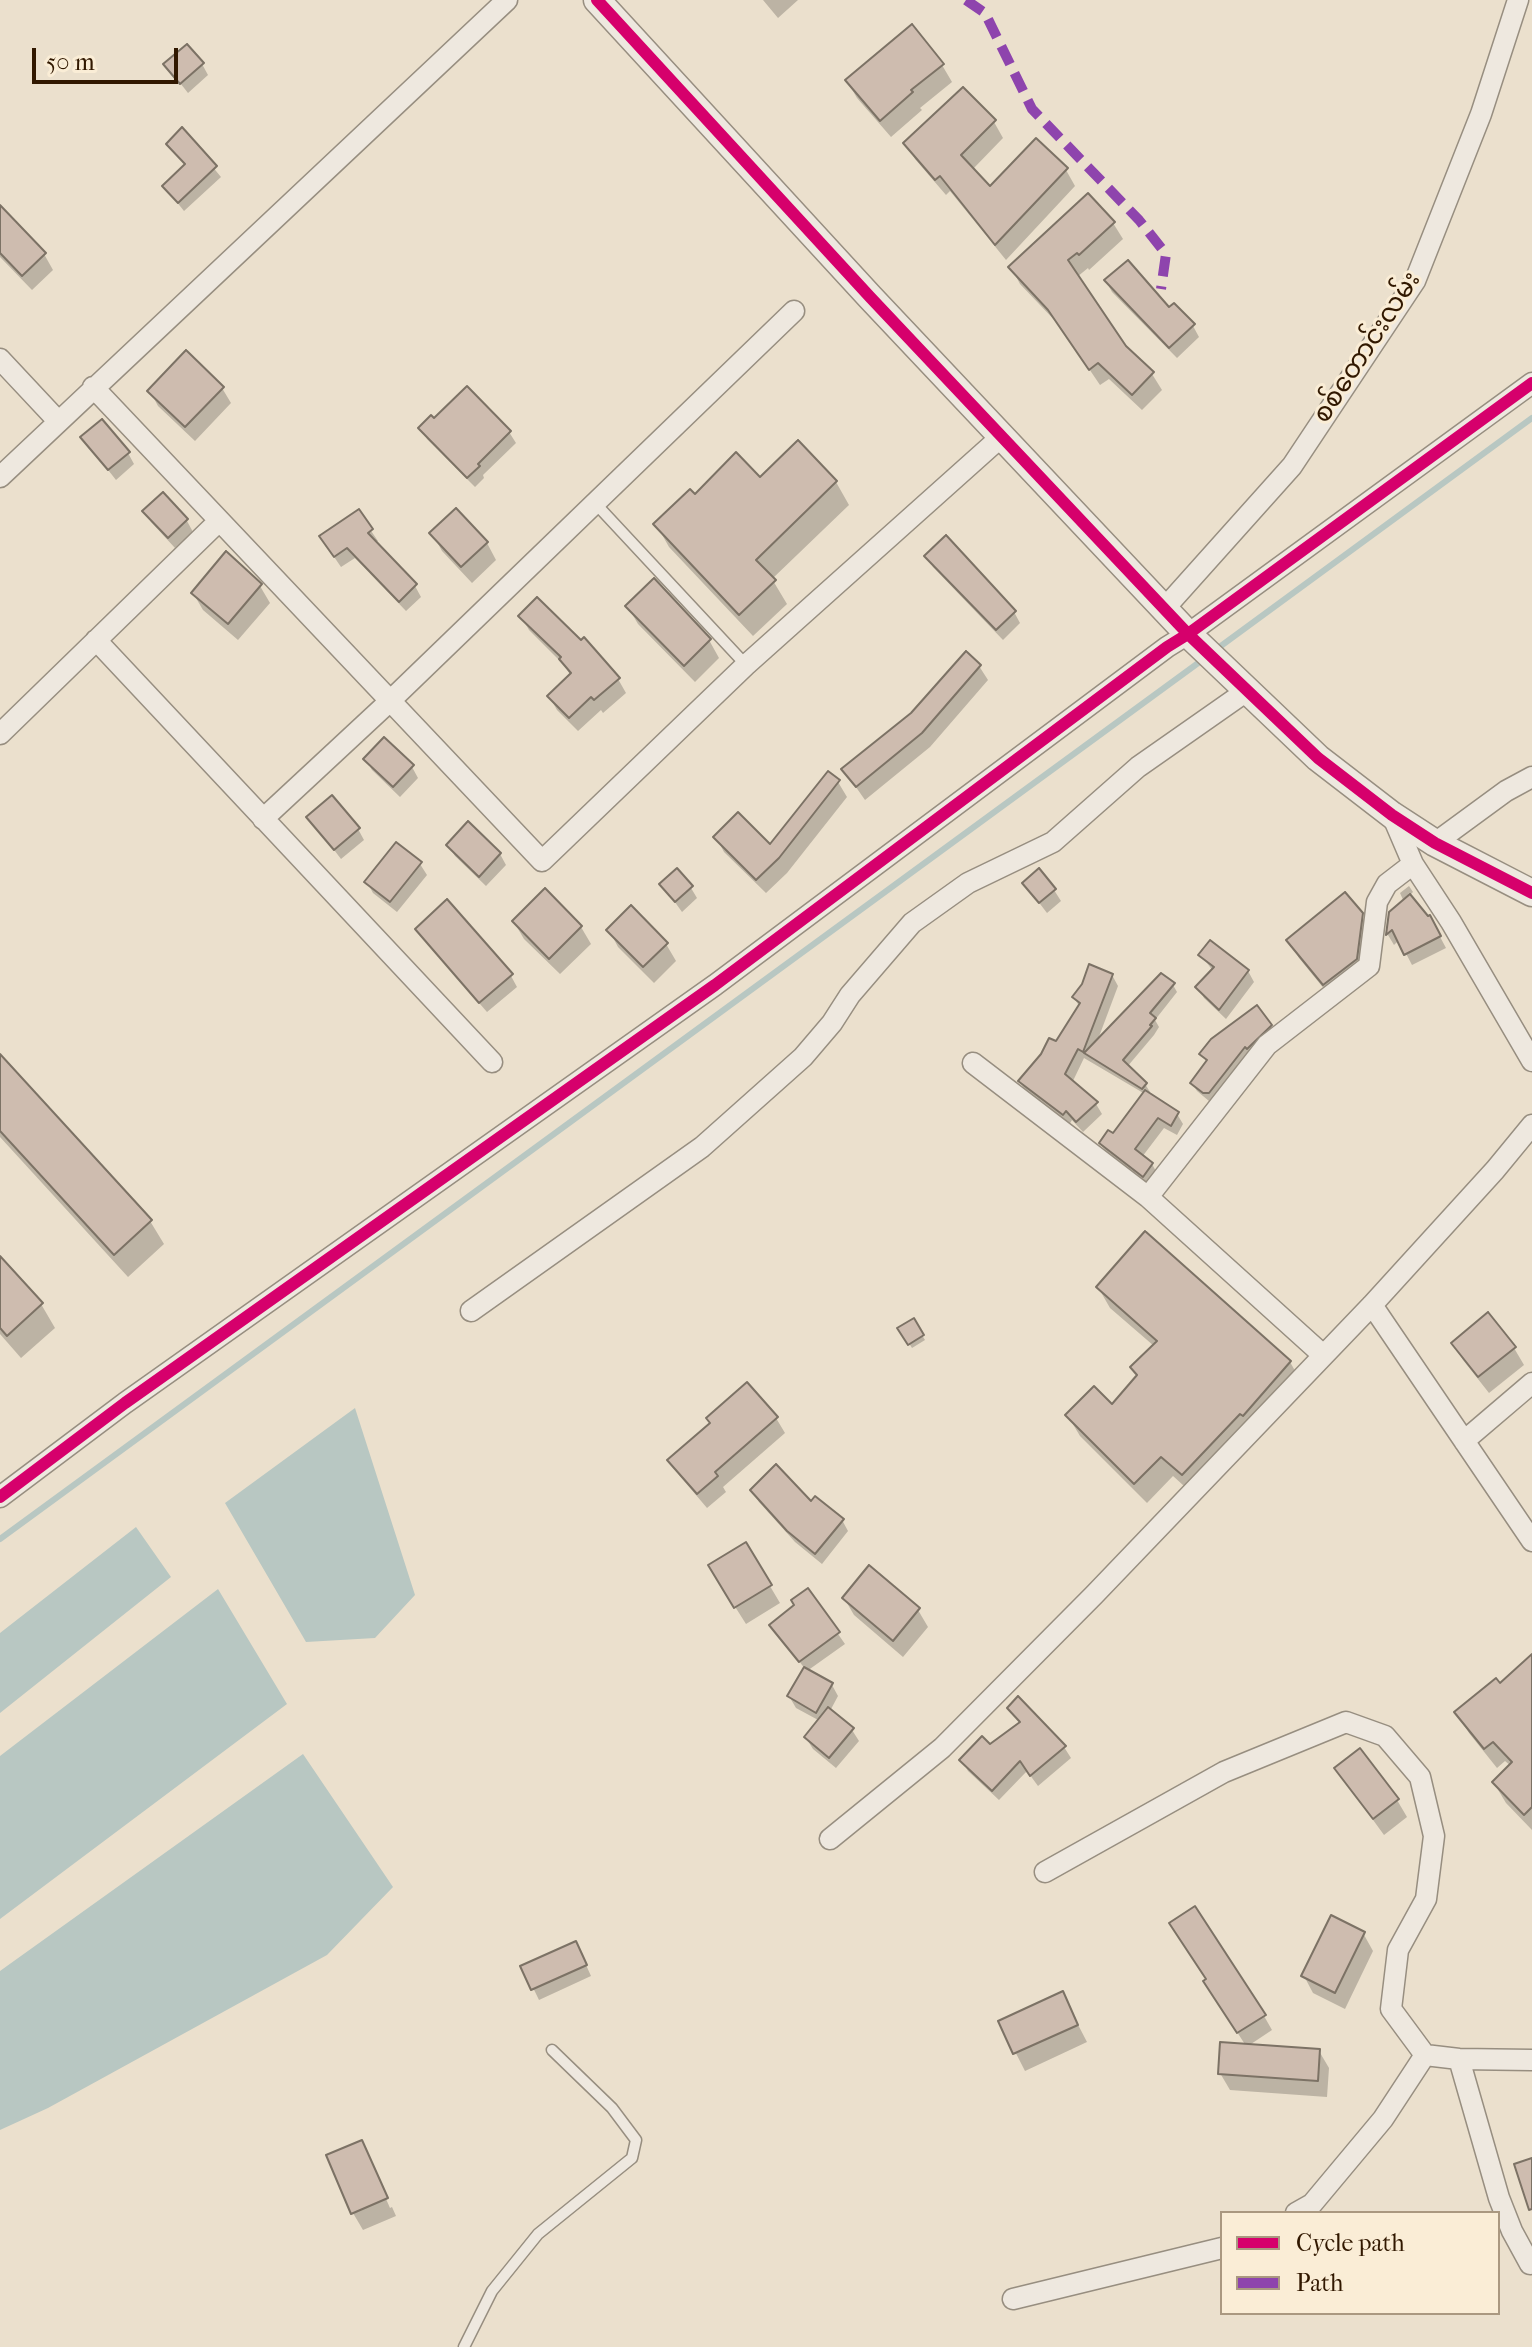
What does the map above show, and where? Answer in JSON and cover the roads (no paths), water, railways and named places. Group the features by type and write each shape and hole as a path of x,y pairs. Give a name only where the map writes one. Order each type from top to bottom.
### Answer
{"street":[{"path":"0,477 507,0"},
{"name":"စစ်တောင်းလမ်း","path":"1164,609 1292,466 1415,281 1481,114 1518,0"},
{"path":"603,2 1001,437 1188,634 1318,758 1392,815 1435,843 1532,893"},
{"path":"263,819 390,701 794,311"},
{"path":"0,359 58,421"},
{"path":"0,1497 125,1403 715,985 1167,647 1532,383"},
{"path":"93,387 542,861 746,665 1001,437"},
{"path":"0,734 219,521"},
{"path":"96,640 492,1062"},
{"path":"471,1311 702,1147 803,1057 832,1023 850,995 912,923 968,883 1053,842 1138,767 1248,690"},
{"path":"1435,843 1506,791 1532,777"},
{"path":"1392,815 1413,864 1451,922 1532,1061"},
{"path":"1148,1197 1267,1045 1369,966 1377,902 1387,884 1413,864"},
{"path":"973,1063 1148,1197 1323,1355"},
{"path":"830,1839 942,1748 1094,1595 1372,1305 1532,1125"},
{"path":"1372,1305 1532,1541"},
{"path":"1464,1441 1532,1383"},
{"path":"1045,1872 1224,1772 1346,1722 1385,1736 1420,1777 1434,1836 1426,1899 1398,1950 1391,2009 1425,2055 1459,2059 1532,2060"},
{"path":"1300,2211 1312,2204 1383,2119 1425,2055"},
{"path":"1459,2059 1499,2198 1516,2240 1530,2264"},
{"path":"1013,2299 1220,2248"}],"lane":[{"path":"595,503 746,665"},
{"path":"464,2347 492,2291 538,2234 632,2158 636,2140 620,2119 552,2050"}],"waterway":[{"path":"1214,651 1532,418"},
{"path":"0,1539 1205,658"}]}
